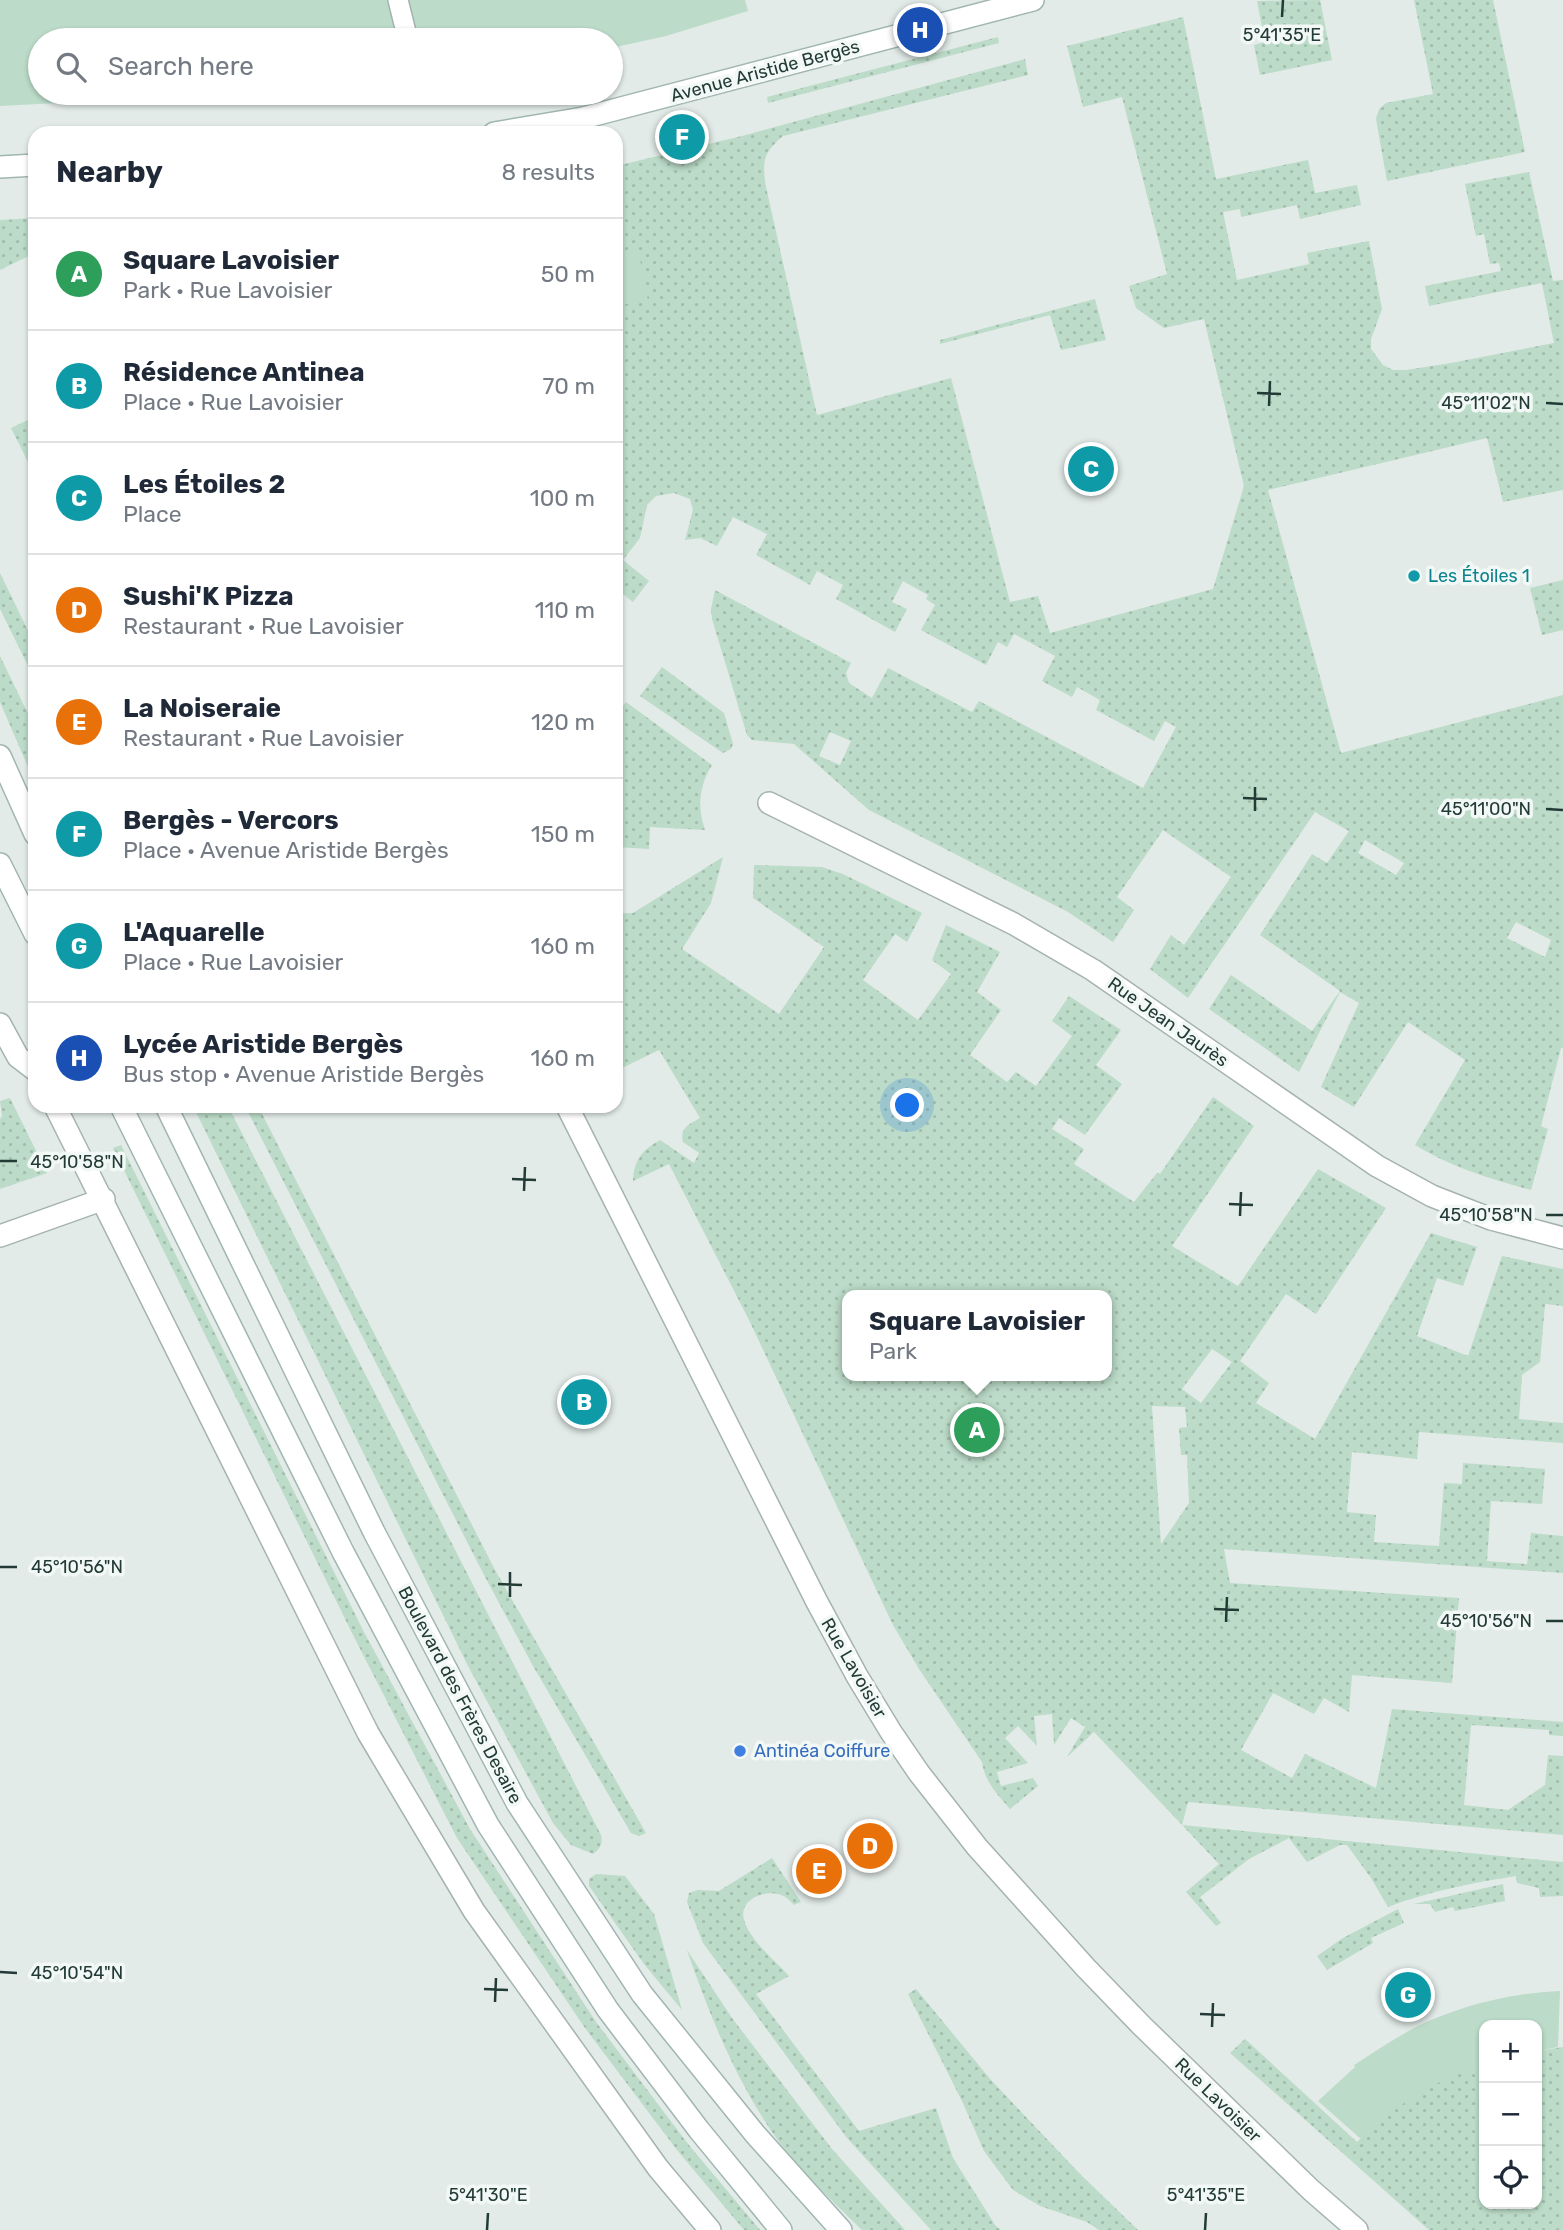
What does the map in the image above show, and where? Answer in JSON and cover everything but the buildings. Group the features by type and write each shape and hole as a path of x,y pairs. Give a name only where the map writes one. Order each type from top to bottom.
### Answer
{"street":[{"name":"Avenue Aristide Bergès","path":"536,126 583,118 1033,0"},
{"path":"0,167 28,165"},
{"path":"0,756 28,818"},
{"name":"Rue Jean Jaurès","path":"769,803 1014,924 1093,970 1377,1166 1432,1196 1491,1219 1563,1238"},
{"path":"0,864 28,920"},
{"path":"0,1024 18,1057 28,1065"},
{"path":"59,1113 375,1745 474,1911 658,2168 710,2230"},
{"name":"Boulevard des Frères Desaire","path":"124,1113 337,1539 488,1825 608,2010 699,2130 781,2230"},
{"name":"Boulevard des Frères Desaire","path":"169,1113 374,1532 517,1803 642,1994 755,2134 842,2230"},
{"name":"Rue Lavoisier","path":"571,1113 817,1602 857,1676 919,1773 977,1847 1086,1968 1311,2190 1357,2230"},
{"path":"0,1236 104,1199"}],"lane":[{"path":"398,0 405,28"}],"green space":[{"path":"0,0 745,0 748,11 666,36 623,45 623,28 28,28 28,105 0,106"},
{"path":"1320,0 1332,60 1260,75 1254,45 1265,42 1257,1"},
{"path":"1414,0 1493,0 1525,152 1387,181 1376,119 1379,109 1386,103 1433,94"},
{"path":"1183,17 1216,179 1308,160 1315,193 1357,185 1361,205 1300,219 1297,205 1241,217 1240,209 1223,212 1237,280 1309,264 1307,253 1369,241 1382,309 1371,339 1371,349 1383,365 1393,370 1451,363 1554,343 1542,283 1429,306 1425,286 1501,271 1499,263 1490,264 1484,234 1476,236 1465,184 1529,172 1553,281 1563,280 1563,490 1503,502 1487,438 1268,490 1341,753 1563,695 1563,1048 1541,1126 1548,1129 1531,1190 1471,1172 1415,1145 1465,1060 1408,1022 1354,1107 1321,1087 1359,1003 1340,992 1299,1072 1209,1009 1231,975 1312,1031 1340,991 1260,935 1312,854 1327,863 1349,831 1315,812 1188,998 1150,969 1171,935 1184,945 1231,877 1163,830 1117,897 1134,910 1113,942 1068,912 869,810 794,744 752,740 747,735 712,619 715,590 851,663 846,673 849,683 872,698 888,668 972,712 979,701 1143,788 1176,727 1165,721 1154,741 1096,710 1100,700 1077,687 1072,697 1042,681 1055,656 1014,634 1007,647 998,642 986,665 921,630 935,605 926,599 928,595 903,581 892,602 907,609 895,632 836,599 843,585 817,571 810,585 756,555 767,534 733,517 717,546 700,538 685,540 693,510 690,499 674,493 656,496 647,505 640,538 623,560 623,164 742,136 1025,59 1028,75 783,136 771,147 764,164 766,187 817,415 951,378 1010,602 1038,596 1050,633 1213,589 1244,486 1204,319 1164,328 1136,308 1129,286 1167,274 1122,97 1083,107 1067,46","holes":["830,732 851,741 840,765 819,756","1365,840 1404,863 1396,875 1358,853","1516,922 1551,940 1545,957 1507,938"]},
{"path":"998,37 999,43 768,103 767,97"},
{"path":"28,218 28,256 0,270 0,220"},
{"path":"638,249 648,300 623,305 623,252"},
{"path":"1095,299 1106,340 1061,350 1050,315 940,344 940,340"},
{"path":"28,420 28,462 11,428"},
{"path":"623,560 649,581 633,602 623,594"},
{"path":"0,573 28,631 28,666 0,609"},
{"path":"1563,580 1563,630 1542,635 1530,588"},
{"path":"0,656 28,714 28,767 0,702"},
{"path":"662,667 724,713 733,744 731,749 723,753 640,696"},
{"path":"626,702 712,765 704,781 701,797 705,830 650,827 649,849 623,847 623,706"},
{"path":"723,857 711,903 682,949 779,1014 824,947 753,898 754,865 822,867 843,874 922,913 907,942 895,934 863,980 918,1020 951,974 932,960 946,925 1000,952 977,992 1001,1010 970,1055 1007,1082 1016,1072 1036,1086 1072,1036 1052,1021 1069,996 1121,1030 1096,1065 1122,1084 1085,1135 1059,1118 1052,1129 1084,1149 1074,1164 1134,1202 1157,1173 1160,1174 1213,1097 1254,1126 1172,1246 1238,1286 1318,1169 1386,1208 1316,1314 1286,1294 1240,1361 1269,1383 1256,1403 1315,1439 1431,1233 1477,1247 1463,1286 1437,1278 1417,1336 1468,1356 1502,1256 1563,1269 1563,1306 1545,1304 1540,1362 1522,1375 1519,1419 1563,1423 1563,1443 1419,1432 1417,1459 1352,1452 1347,1512 1376,1515 1374,1542 1439,1546 1444,1483 1462,1484 1463,1463 1545,1469 1542,1504 1491,1501 1487,1561 1527,1564 1531,1533 1563,1536 1563,1573 1224,1549 1230,1583 1459,1598 1452,1683 1352,1675 1349,1712 1324,1698 1314,1714 1273,1693 1241,1750 1292,1778 1305,1754 1376,1788 1392,1709 1563,1722 1563,1736 1549,1735 1549,1730 1471,1725 1464,1805 1508,1810 1545,1785 1548,1755 1563,1756 1563,1835 1188,1802 1182,1825 1094,1732 1067,1757 1085,1727 1071,1718 1054,1745 1052,1714 1034,1716 1037,1746 1018,1726 1005,1738 1028,1763 997,1772 1001,1786 1033,1778 1038,1786 1010,1809 992,1787 982,1762 919,1669 893,1625 749,1320 669,1164 633,1181 640,1156 660,1140 694,1163 699,1153 683,1142 682,1137 686,1127 700,1118 659,1050 623,1068 623,913 633,913","holes":["1212,1349 1232,1362 1201,1403 1182,1389","1152,1406 1185,1407 1187,1427 1179,1428 1181,1455 1187,1455 1189,1503 1161,1544"]},
{"path":"10,1098 47,1173 0,1189 0,1101"},
{"path":"196,1113 232,1113 601,1835 600,1846 593,1854 571,1845 553,1823 468,1666"},
{"path":"249,1113 262,1113 495,1570 646,1833 639,1836 631,1833 533,1666"},
{"path":"121,1145 364,1632 470,1829 596,2022 688,2144 760,2230 744,2230 677,2150 585,2028 457,1838 355,1639 113,1148"},
{"path":"1182,1825 1563,1862 1563,1896 1540,1897 1539,1888 1517,1883 1516,1876 1451,1888 1388,1907 1347,1845 1340,1845 1307,1862 1289,1838 1249,1859 1200,1897 1221,1923 1216,1926 1186,1892 1219,1864"},
{"path":"772,1858 801,1902 794,1905 783,1896 768,1893 754,1897 745,1906 744,1920 752,1936 789,1976 756,1994 859,2131 936,2108 953,2158 995,2225 1001,2230 931,2230 847,2138 703,1943 687,1902 689,1893 698,1890 719,1891"},
{"path":"596,1874 625,1876 654,1914 682,2010 644,1964 589,1886 589,1879"},
{"path":"1503,1884 1505,1901 1455,1911 1453,1907 1435,1912 1430,1904 1414,1904"},
{"path":"1398,1909 1404,1923 1371,1938 1373,1943 1327,1970 1317,1956 1343,1938"},
{"path":"687,1950 732,2018 832,2149 905,2230 862,2230 777,2140 732,2062 712,2018"},
{"path":"916,1989 991,2080 1081,2175 1138,2230 1099,2230 1087,2222 1040,2206 1013,2190 984,2151 908,1994"},
{"path":"1560,1991 1558,2047 1542,2050 1542,2020 1479,2020 1479,2066 1418,2094 1361,2139 1318,2101 1355,2067 1354,2065 1406,2032 1448,2013 1523,1995"},
{"path":"1245,2039 1357,2142 1418,2091 1479,2066 1479,2209 1542,2209 1542,2050 1563,2047 1563,2230 1429,2230 1230,2053"}],"place":[{"name":"Lycée Aristide Bergès","path":"920,30"},
{"name":"Bergès - Vercors","path":"682,137"},
{"name":"Les Étoiles 2","path":"1091,469"},
{"name":"Les Étoiles 1","path":"1414,576"},
{"name":"Résidence Antinea","path":"584,1402"},
{"name":"Square Lavoisier","path":"977,1430"},
{"name":"Antinéa Coiffure","path":"740,1751"},
{"name":"Sushi'K Pizza","path":"870,1846"},
{"name":"La Noiseraie","path":"819,1871"},
{"name":"L'Aquarelle","path":"1408,1995"}]}
